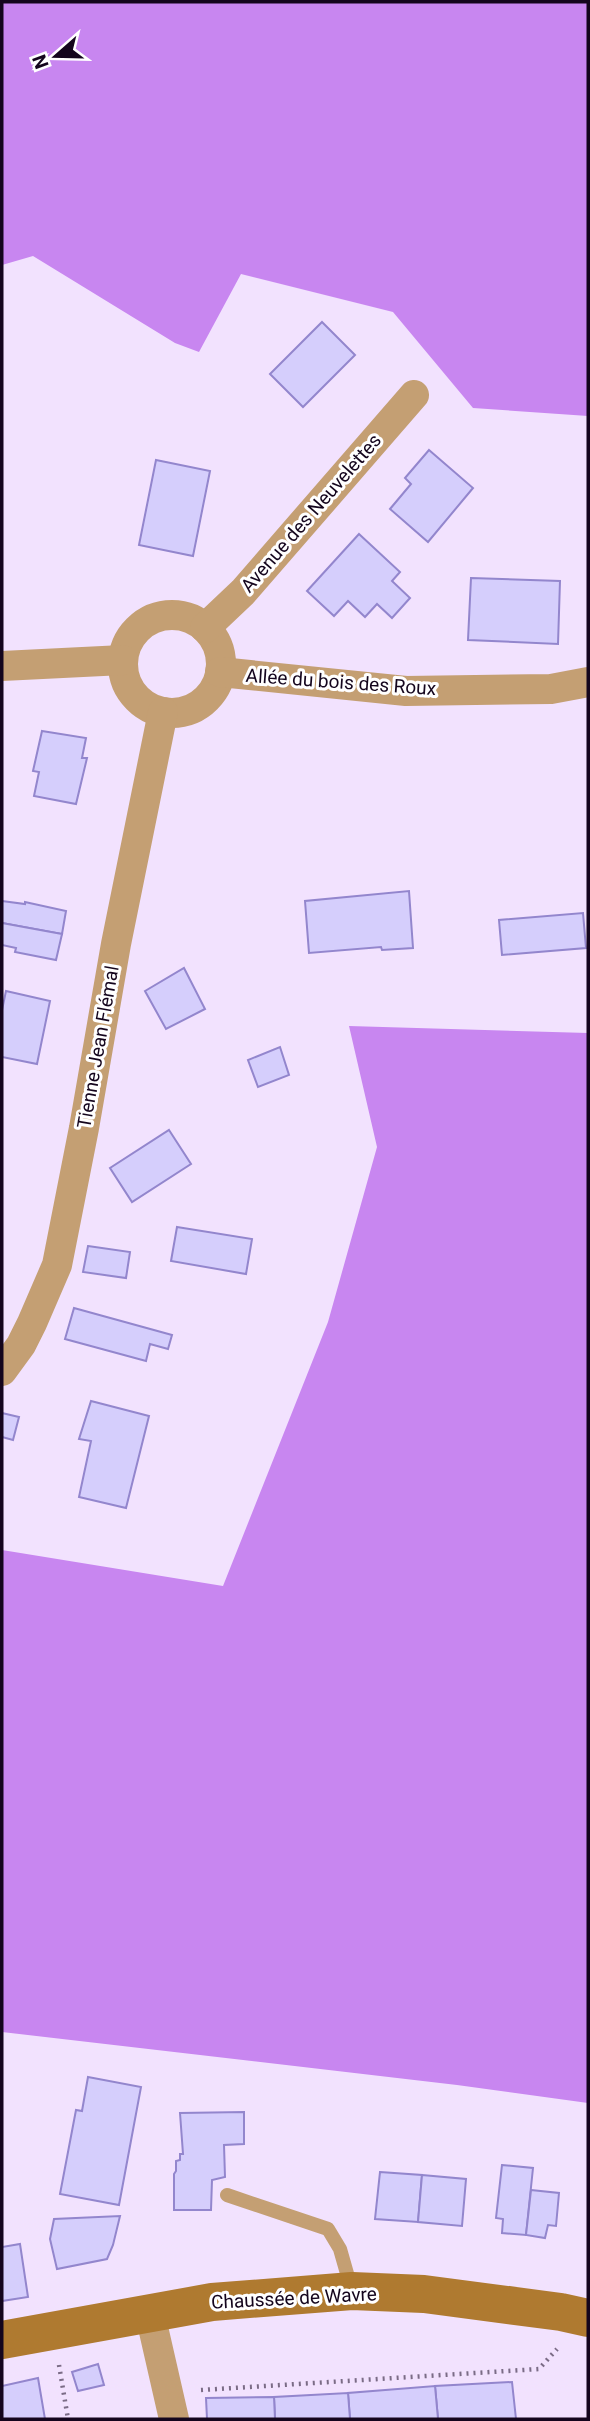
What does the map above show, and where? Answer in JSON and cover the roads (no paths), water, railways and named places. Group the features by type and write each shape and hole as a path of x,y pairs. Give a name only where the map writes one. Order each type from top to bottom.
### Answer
{"main road":[{"name":"Chaussée de Wavre","path":"2,2340 212,2302 352,2291 424,2294 587,2318"}],"street":[{"name":"Avenue des Neuvelettes","path":"205,628 243,592 414,394"},
{"path":"170,615 185,617 205,628 217,645 220,662 220,672 212,691 202,702 176,713 163,712 144,704 125,680 123,660 131,636 154,618 170,615"},
{"path":"2,666 123,660"},
{"name":"Allée du bois des Roux","path":"220,672 406,691 551,689 588,682"},
{"name":"Tienne Jean Flémal","path":"2,1371 32,1323 57,1265 116,944 163,712"},
{"path":"150,2314 172,2406"}],"lane":[{"path":"227,2195 328,2229 340,2249 352,2291"}]}
